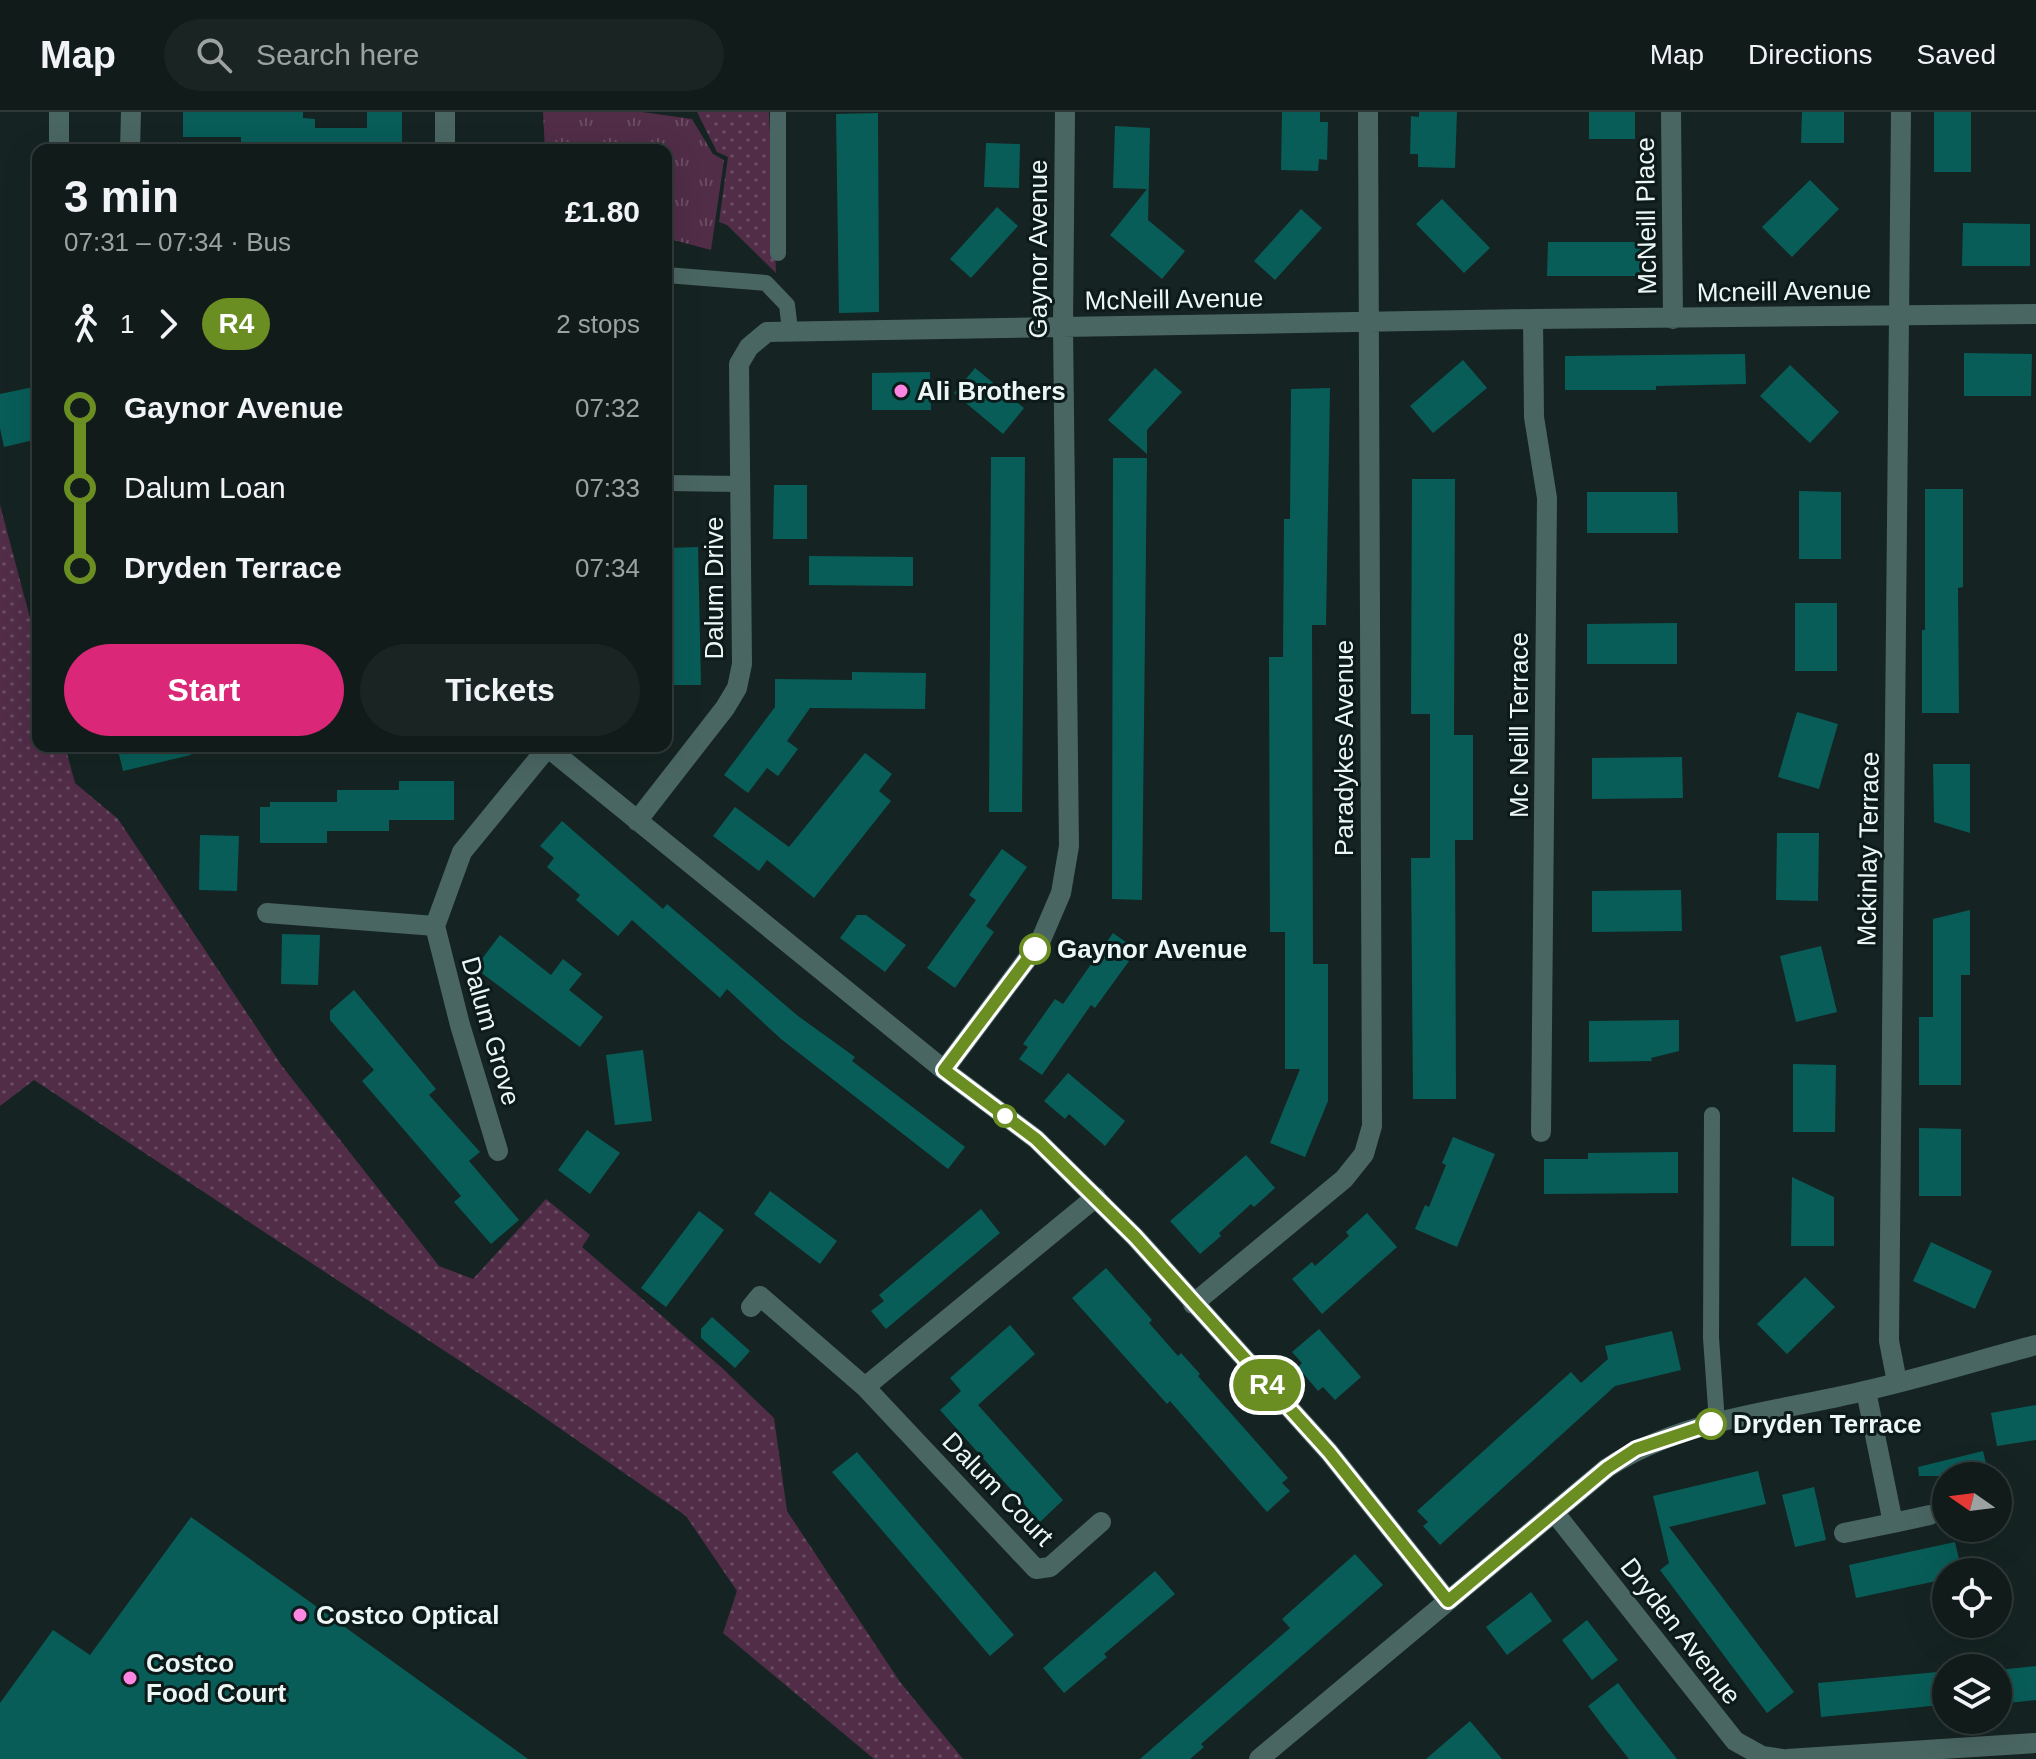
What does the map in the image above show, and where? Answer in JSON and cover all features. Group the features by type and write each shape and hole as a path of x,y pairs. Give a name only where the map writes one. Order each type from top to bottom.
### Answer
{"street":[{"path":"59,112 59,144"},
{"path":"130,144 131,112"},
{"path":"445,112 445,144"},
{"name":"Gaynor Avenue","path":"944,1070 1040,942 1061,893 1069,846 1063,326 1065,112"},
{"name":"Paradykes Avenue","path":"1193,1304 1344,1179 1364,1154 1372,1126 1368,112"},
{"name":"McNeill Place","path":"1671,112 1673,319"},
{"name":"Mckinlay Terrace","path":"1897,1382 1889,1341 1901,112"},
{"name":"Mcneill Avenue","path":"1533,319 2036,314"},
{"name":"McNeill Avenue","path":"767,332 1533,319"},
{"name":"Mc Neill Terrace","path":"1533,319 1534,417 1547,498 1541,1132"},
{"name":"Dalum Drive","path":"637,821 725,708 737,688 742,664 739,364 749,347 767,332"},
{"path":"267,913 435,926 462,852 543,752"},
{"path":"553,752 944,1070 1036,1139 1135,1237 1329,1452 1448,1601"},
{"name":"Dalum Grove","path":"435,926 460,1025 498,1151"},
{"path":"865,1387 1096,1197"},
{"name":"Dalum Court","path":"751,1307 760,1296 865,1387 1036,1569 1050,1567 1101,1522"},
{"path":"1259,1759 1607,1468 1636,1449 1717,1422 1866,1391 2036,1345"},
{"path":"1866,1391 1893,1523"},
{"name":"Dryden Avenue","path":"1554,1512 1735,1741 1762,1756 1785,1759 2036,1743"},
{"path":"1844,1533 1930,1515"}],"lane":[{"path":"778,112 778,253"},
{"path":"672,275 766,283 787,305 790,330"},
{"path":"672,483 739,484"},
{"path":"1712,1115 1711,1338 1717,1422"}],"green space":[{"path":"543,112 642,112 692,119 713,154 724,160 711,250 672,240 672,144 545,144"},
{"path":"697,112 769,112 776,273 727,225 719,222 728,157 717,152"},
{"path":"0,505 32,625 32,752 67,752 75,783 118,819 282,1066 439,1266 473,1279 546,1199 590,1235 582,1247 721,1367 774,1418 787,1511 900,1682 963,1759 874,1759 723,1633 737,1591 686,1516 522,1402 34,1080 0,1106"}],"building":[{"path":"183,112 303,112 303,118 315,119 315,128 367,128 367,112 402,112 402,144 241,144 241,137 183,137"},
{"path":"1282,112 1320,112 1320,122 1328,122 1327,160 1319,159 1318,171 1281,170"},
{"path":"1419,112 1457,112 1455,168 1418,167 1418,154 1410,154 1411,116 1419,117"},
{"path":"1589,112 1635,112 1635,139 1589,139"},
{"path":"1802,112 1844,112 1844,143 1801,143"},
{"path":"1934,112 1971,112 1971,172 1934,172"},
{"path":"878,113 879,312 839,313 836,114"},
{"path":"1115,126 1150,128 1148,220 1185,251 1162,279 1110,235 1147,189 1113,188"},
{"path":"986,143 1020,144 1019,188 984,187"},
{"path":"1810,180 1839,209 1792,257 1762,227"},
{"path":"1442,199 1490,248 1464,273 1416,224"},
{"path":"997,207 1018,226 971,278 950,259"},
{"path":"1301,209 1322,228 1275,280 1254,261"},
{"path":"1963,223 2030,224 2030,266 1962,266"},
{"path":"1548,242 1641,242 1640,276 1547,276"},
{"path":"1964,353 2032,354 2031,396 1964,396"},
{"path":"1745,354 1746,384 1656,386 1656,390 1565,390 1565,356"},
{"path":"1463,360 1487,388 1433,433 1410,406"},
{"path":"1790,365 1839,412 1810,443 1760,396"},
{"path":"975,368 1024,408 1003,434 954,393"},
{"path":"1155,368 1182,392 1147,430 1147,454 1108,420"},
{"name":"Ali Brothers","path":"930,372 931,410 872,410 872,373"},
{"path":"32,387 32,440 4,447 0,428 0,394"},
{"path":"1330,388 1326,625 1312,625 1313,964 1328,964 1328,1101 1305,1157 1270,1143 1300,1069 1285,1069 1285,932 1270,932 1269,657 1283,657 1284,519 1290,519 1291,389"},
{"path":"991,457 1025,457 1022,812 989,812"},
{"path":"1113,458 1147,458 1142,900 1112,899"},
{"path":"1412,479 1455,479 1454,735 1473,735 1473,840 1455,840 1456,1099 1413,1099 1411,858 1430,858 1430,714 1411,714"},
{"path":"774,485 807,485 807,539 773,539"},
{"path":"1925,489 1963,489 1963,587 1958,588 1959,713 1922,713"},
{"path":"1799,491 1841,492 1841,559 1799,559"},
{"path":"1587,492 1677,492 1678,533 1587,533"},
{"path":"698,547 701,685 672,685 672,548"},
{"path":"809,556 913,557 913,586 809,585"},
{"path":"1795,603 1837,603 1837,671 1795,671"},
{"path":"1677,623 1677,664 1587,664 1587,624"},
{"path":"852,672 926,673 925,709 810,708 787,741 798,749 778,776 767,768 748,793 724,775 775,707 775,679 852,680"},
{"path":"1797,712 1838,724 1819,789 1778,777"},
{"path":"118,752 191,752 191,755 123,771"},
{"path":"865,753 892,774 879,791 891,801 814,898 767,860 759,871 713,836 735,807 789,847"},
{"path":"1682,757 1683,798 1592,799 1592,758"},
{"path":"1933,764 1970,764 1970,833 1934,822"},
{"path":"399,781 454,781 454,820 389,820 389,831 327,831 327,843 260,843 260,807 270,807 270,802 337,802 337,790 399,790"},
{"path":"562,821 663,909 667,904 798,1016 855,1057 852,1061 965,1147 948,1169 781,1039 727,989 720,998 632,920 618,936 576,900 580,895 547,867 554,858 540,846"},
{"path":"1777,833 1819,833 1818,901 1776,900"},
{"path":"200,835 239,836 237,891 199,890"},
{"path":"1002,849 1027,867 986,926 994,932 955,988 927,968 976,900 969,895"},
{"path":"1681,890 1682,931 1592,932 1592,891"},
{"path":"1970,910 1970,975 1961,975 1961,1085 1919,1085 1919,1017 1933,1017 1933,919"},
{"path":"857,915 866,915 906,945 885,972 840,938"},
{"path":"1113,933 1137,950 1095,1008 1091,1005 1042,1075 1019,1059 1028,1047 1023,1044 1055,999 1063,1004"},
{"path":"282,934 320,935 318,985 281,984"},
{"path":"500,935 551,975 563,959 582,974 569,990 603,1017 580,1047 475,968"},
{"path":"1821,946 1837,1012 1796,1022 1780,956"},
{"path":"354,990 436,1089 429,1095 480,1152 469,1161 519,1220 491,1244 454,1202 461,1196 362,1081 374,1070 330,1020 330,1011"},
{"path":"1679,1020 1679,1051 1651,1058 1652,1061 1589,1062 1589,1021"},
{"path":"643,1050 652,1121 615,1125 606,1055"},
{"path":"1793,1064 1836,1065 1835,1132 1793,1132"},
{"path":"1068,1073 1125,1121 1105,1146 1069,1114 1065,1119 1044,1101"},
{"path":"1919,1128 1961,1129 1961,1196 1919,1196"},
{"path":"587,1130 620,1153 590,1194 558,1170"},
{"path":"1453,1137 1495,1154 1457,1247 1415,1229 1425,1205 1429,1207 1446,1165 1442,1163"},
{"path":"1678,1152 1678,1193 1544,1194 1544,1159 1588,1159 1588,1153"},
{"path":"1246,1155 1275,1188 1254,1207 1251,1204 1200,1254 1170,1221"},
{"path":"1792,1177 1834,1197 1834,1246 1791,1246"},
{"path":"770,1191 837,1241 820,1264 754,1214"},
{"path":"981,1209 1000,1233 886,1329 871,1311 884,1301 879,1295"},
{"path":"699,1211 724,1230 666,1307 641,1288"},
{"path":"1367,1213 1397,1247 1322,1314 1292,1279 1312,1262 1315,1266 1349,1236 1346,1232"},
{"path":"1931,1242 1992,1271 1975,1309 1913,1281"},
{"path":"1106,1268 1152,1320 1149,1323 1178,1356 1181,1353 1200,1374 1198,1376 1288,1478 1282,1483 1290,1491 1267,1512 1170,1401 1167,1404 1072,1298"},
{"path":"1805,1277 1835,1307 1787,1354 1757,1324"},
{"path":"712,1317 750,1351 735,1368 701,1338 701,1329"},
{"path":"1010,1325 1035,1354 978,1405 1063,1500 1040,1522 940,1410 961,1391 950,1378"},
{"path":"1319,1329 1361,1377 1335,1400 1323,1387 1318,1391 1298,1367 1302,1363 1292,1352"},
{"path":"1672,1331 1681,1370 1615,1386 1440,1545 1423,1526 1428,1522 1417,1511 1571,1372 1581,1383 1608,1359 1605,1346"},
{"path":"2036,1405 2036,1440 1997,1446 1991,1413"},
{"path":"1983,1451 1986,1462 1938,1462"},
{"path":"857,1452 1014,1635 990,1656 832,1472"},
{"path":"1932,1464 1932,1476 1919,1476 1918,1467"},
{"path":"1758,1471 1766,1504 1669,1527 1794,1692 1767,1713 1660,1570 1669,1563 1653,1496"},
{"path":"1814,1487 1826,1540 1795,1547 1782,1495"},
{"path":"191,1517 528,1759 0,1759 0,1703 53,1630 90,1655"},
{"path":"1955,1542 1959,1558 1932,1558 1932,1582 1856,1598 1849,1565"},
{"path":"1355,1554 1383,1585 1201,1744 1204,1747 1190,1759 1140,1759 1290,1628 1282,1619"},
{"path":"1155,1571 1175,1594 1104,1654 1107,1657 1064,1693 1043,1668"},
{"path":"1531,1592 1552,1621 1507,1655 1486,1627"},
{"path":"1587,1620 1618,1660 1592,1680 1562,1640"},
{"path":"2036,1666 2036,1700 2012,1703 2012,1669"},
{"path":"1932,1673 1932,1706 1821,1717 1818,1683"},
{"path":"1618,1683 1677,1759 1629,1759 1606,1730 1588,1706"},
{"path":"1470,1721 1502,1759 1426,1759"}],"bus line":[{"name":"R4","path":"1035,949 944,1070 1036,1139 1135,1237 1329,1452 1448,1601 1607,1468 1636,1449 1711,1424"}],"place":[{"name":"Ali Brothers","path":"901,391"},
{"name":"Gaynor Avenue","path":"1035,949"},
{"name":"Dryden Terrace","path":"1711,1424"},
{"name":"Costco Optical","path":"300,1615"},
{"name":"Costco Food Court","path":"130,1678"}]}
